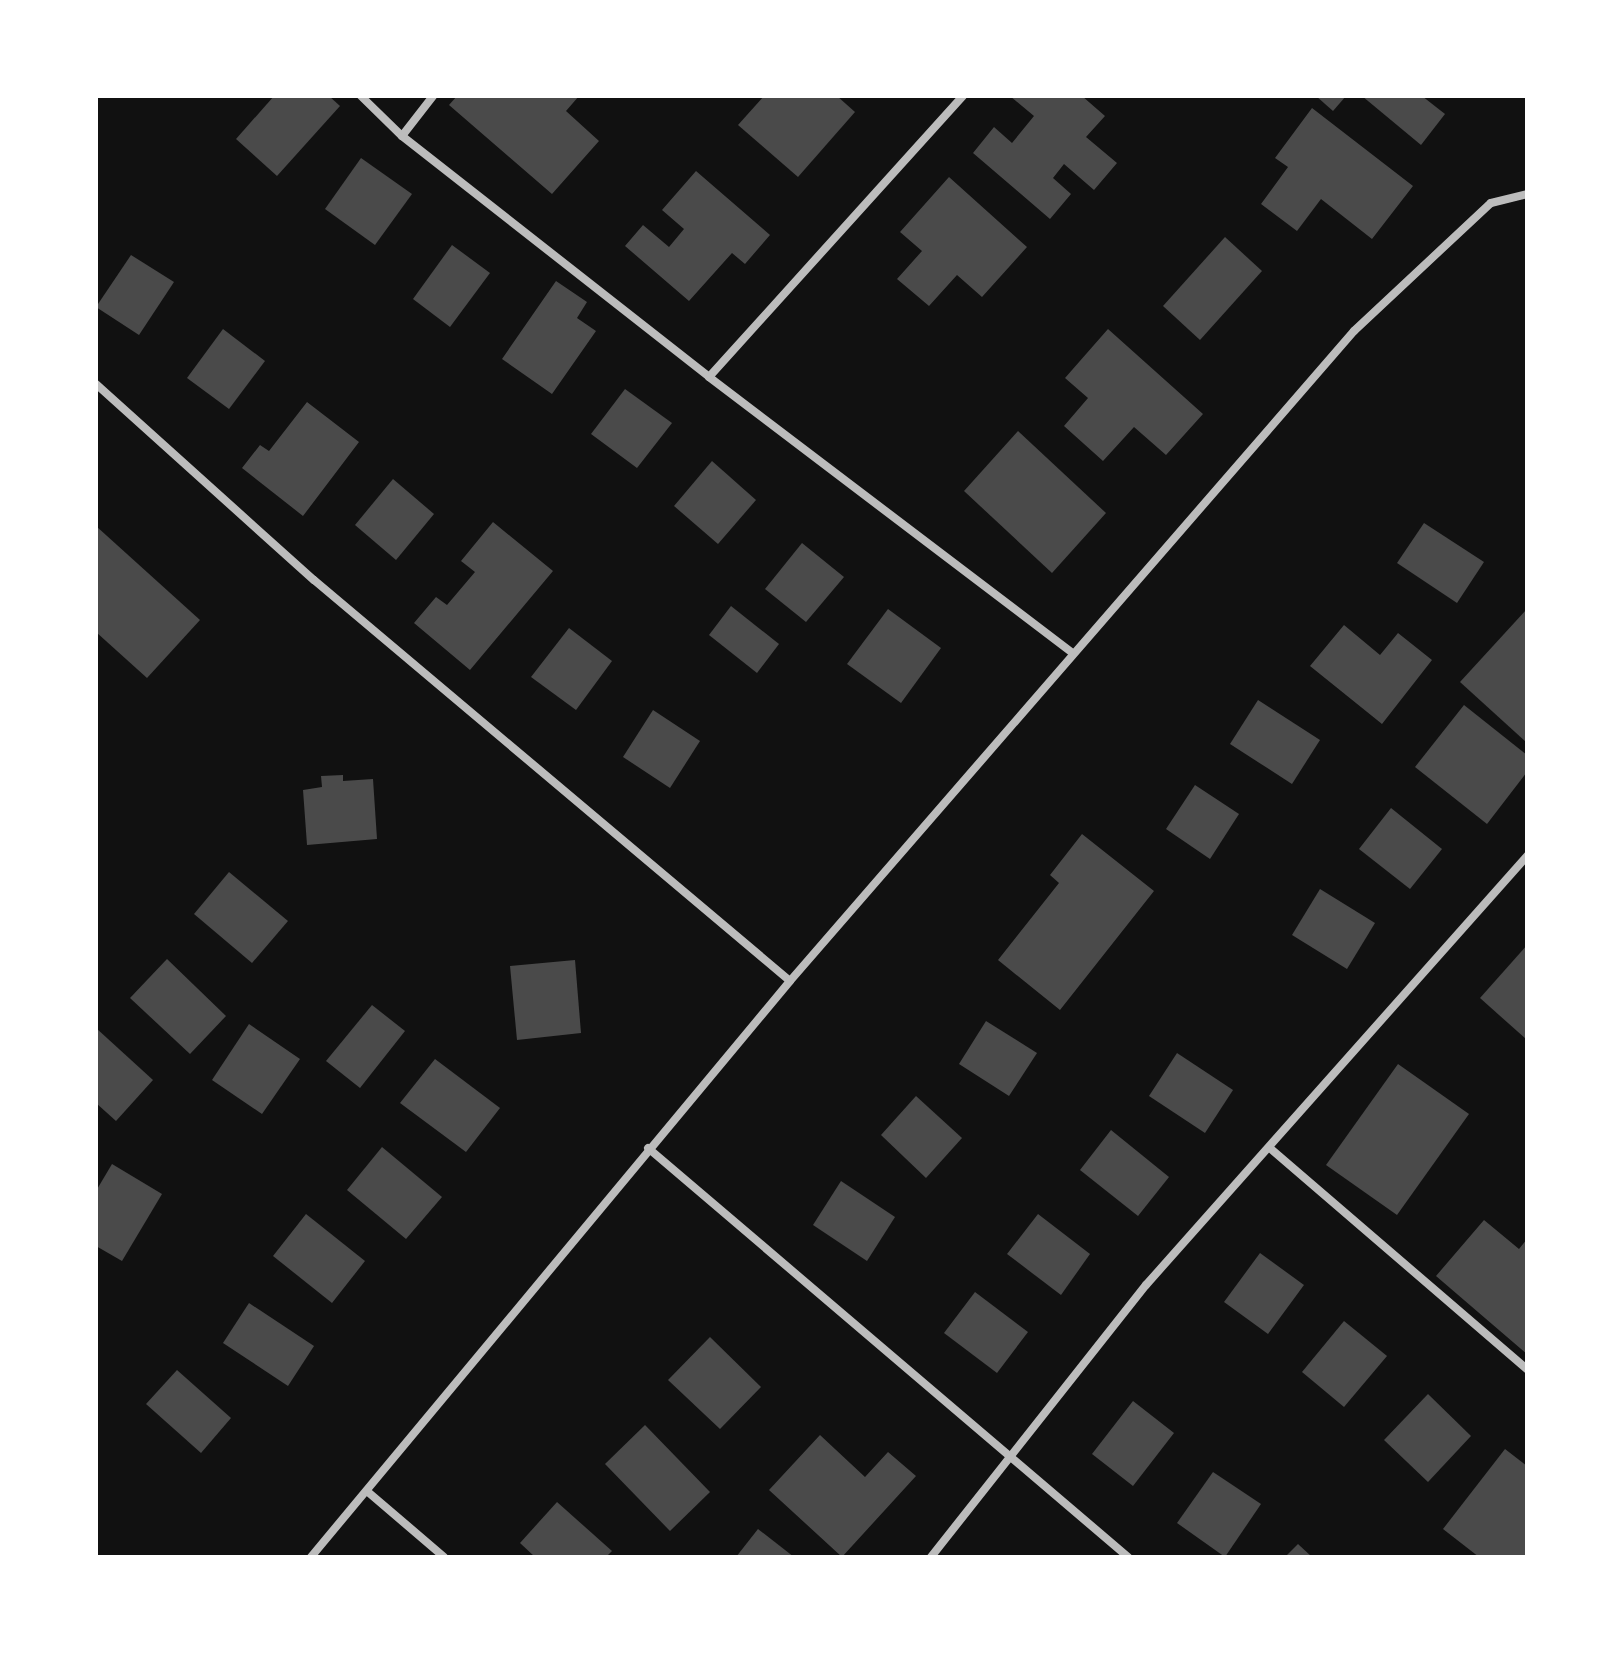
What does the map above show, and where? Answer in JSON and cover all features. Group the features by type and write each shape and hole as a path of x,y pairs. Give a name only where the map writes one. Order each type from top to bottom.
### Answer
{"street":[{"path":"361,96 402,136 709,377 1071,652"},
{"path":"402,136 433,96"},
{"path":"709,377 963,96"},
{"path":"311,1557 368,1492 648,1148 790,981 1071,652 1354,331 1491,203 1527,194"},
{"path":"96,384 314,580 790,981"},
{"path":"931,1557 1146,1285 1271,1149 1526,860"},
{"path":"648,1148 1128,1557"},
{"path":"1271,1149 1527,1369"},
{"path":"368,1492 444,1557"}],"building":[{"path":"274,96 329,96 340,106 277,176 236,139"},
{"path":"457,96 579,96 566,111 599,141 552,194 449,105"},
{"path":"764,96 837,96 855,112 798,177 738,125"},
{"path":"1010,96 1082,96 1105,116 1086,137 1117,163 1094,190 1064,164 1053,178 1071,194 1050,219 973,153 994,127 1012,143 1034,116"},
{"path":"1316,96 1346,96 1333,111"},
{"path":"1362,96 1422,96 1445,114 1421,145"},
{"path":"1312,108 1413,186 1372,239 1321,199 1297,231 1261,204 1288,167 1275,158"},
{"path":"361,158 412,194 375,245 325,209"},
{"path":"696,171 770,235 745,264 732,253 689,301 625,246 643,225 669,247 684,229 662,210"},
{"path":"949,177 1027,247 982,297 957,275 929,306 897,279 922,251 900,232"},
{"path":"1225,237 1262,271 1200,340 1163,306"},
{"path":"452,245 490,273 450,327 413,299"},
{"path":"131,255 174,282 139,335 96,307"},
{"path":"556,281 587,302 577,318 596,331 552,394 502,359"},
{"path":"223,329 265,361 229,409 187,378"},
{"path":"1108,329 1203,414 1166,455 1134,427 1103,461 1064,426 1088,398 1065,378"},
{"path":"625,389 672,423 637,468 591,434"},
{"path":"307,402 359,442 303,516 242,468 260,445 269,451"},
{"path":"1018,431 1106,513 1052,573 964,491"},
{"path":"712,461 756,500 718,544 674,506"},
{"path":"393,479 434,514 396,560 355,525"},
{"path":"493,522 553,571 470,670 414,623 436,597 447,605 475,572 461,561"},
{"path":"1424,523 1484,562 1457,603 1397,563"},
{"path":"96,526 200,620 147,678 96,632"},
{"path":"802,543 844,577 806,622 765,589"},
{"path":"731,606 779,644 757,673 709,635"},
{"path":"888,609 941,648 901,703 847,664"},
{"path":"1527,609 1527,743 1460,682"},
{"path":"1344,625 1380,655 1398,633 1432,660 1382,724 1310,666"},
{"path":"569,628 612,661 576,710 531,677"},
{"path":"1258,700 1320,740 1292,784 1230,744"},
{"path":"1464,705 1527,755 1527,772 1487,824 1415,767"},
{"path":"653,710 700,741 670,788 623,757"},
{"path":"343,775 343,781 373,779 377,839 307,845 303,790 322,787 321,776"},
{"path":"1195,785 1239,814 1210,859 1166,829"},
{"path":"1391,808 1442,849 1410,889 1359,849"},
{"path":"1082,834 1154,891 1060,1010 998,960 1059,883 1050,875"},
{"path":"229,872 288,921 252,963 194,914"},
{"path":"1320,889 1375,923 1347,969 1292,935"},
{"path":"1527,945 1527,1040 1480,998"},
{"path":"167,959 226,1016 190,1054 130,998"},
{"path":"575,960 581,1033 517,1040 510,966"},
{"path":"372,1005 405,1031 360,1088 326,1061"},
{"path":"986,1021 1037,1053 1009,1096 959,1064"},
{"path":"249,1024 300,1059 262,1114 212,1080"},
{"path":"96,1028 153,1080 116,1121 96,1103"},
{"path":"1177,1053 1233,1090 1205,1133 1149,1096"},
{"path":"435,1059 500,1108 466,1152 400,1103"},
{"path":"1398,1064 1469,1114 1397,1215 1326,1165"},
{"path":"916,1096 962,1138 926,1178 881,1135"},
{"path":"1111,1130 1169,1177 1138,1216 1080,1170"},
{"path":"382,1147 442,1197 406,1239 347,1190"},
{"path":"112,1164 162,1194 122,1261 96,1246 96,1191"},
{"path":"841,1181 895,1217 867,1261 813,1225"},
{"path":"306,1214 365,1261 332,1303 273,1256"},
{"path":"1038,1214 1090,1254 1061,1295 1007,1254"},
{"path":"1484,1220 1519,1249 1527,1239 1527,1354 1436,1276"},
{"path":"1260,1253 1304,1285 1268,1334 1224,1302"},
{"path":"975,1292 1028,1332 997,1373 944,1333"},
{"path":"249,1303 314,1346 288,1386 223,1343"},
{"path":"1344,1321 1387,1356 1344,1407 1302,1372"},
{"path":"710,1337 761,1387 720,1429 668,1380"},
{"path":"177,1370 231,1418 201,1453 146,1404"},
{"path":"1428,1394 1471,1436 1428,1482 1384,1440"},
{"path":"1133,1401 1174,1433 1133,1486 1092,1454"},
{"path":"645,1425 710,1492 670,1531 605,1464"},
{"path":"820,1435 865,1477 888,1452 916,1476 842,1557 769,1490"},
{"path":"1505,1449 1527,1466 1527,1557 1479,1557 1443,1529"},
{"path":"1213,1472 1261,1504 1225,1557 1177,1523"},
{"path":"557,1502 612,1551 606,1557 535,1557 520,1543"},
{"path":"758,1529 794,1557 736,1557"},
{"path":"1298,1544 1312,1557 1285,1557"}]}
